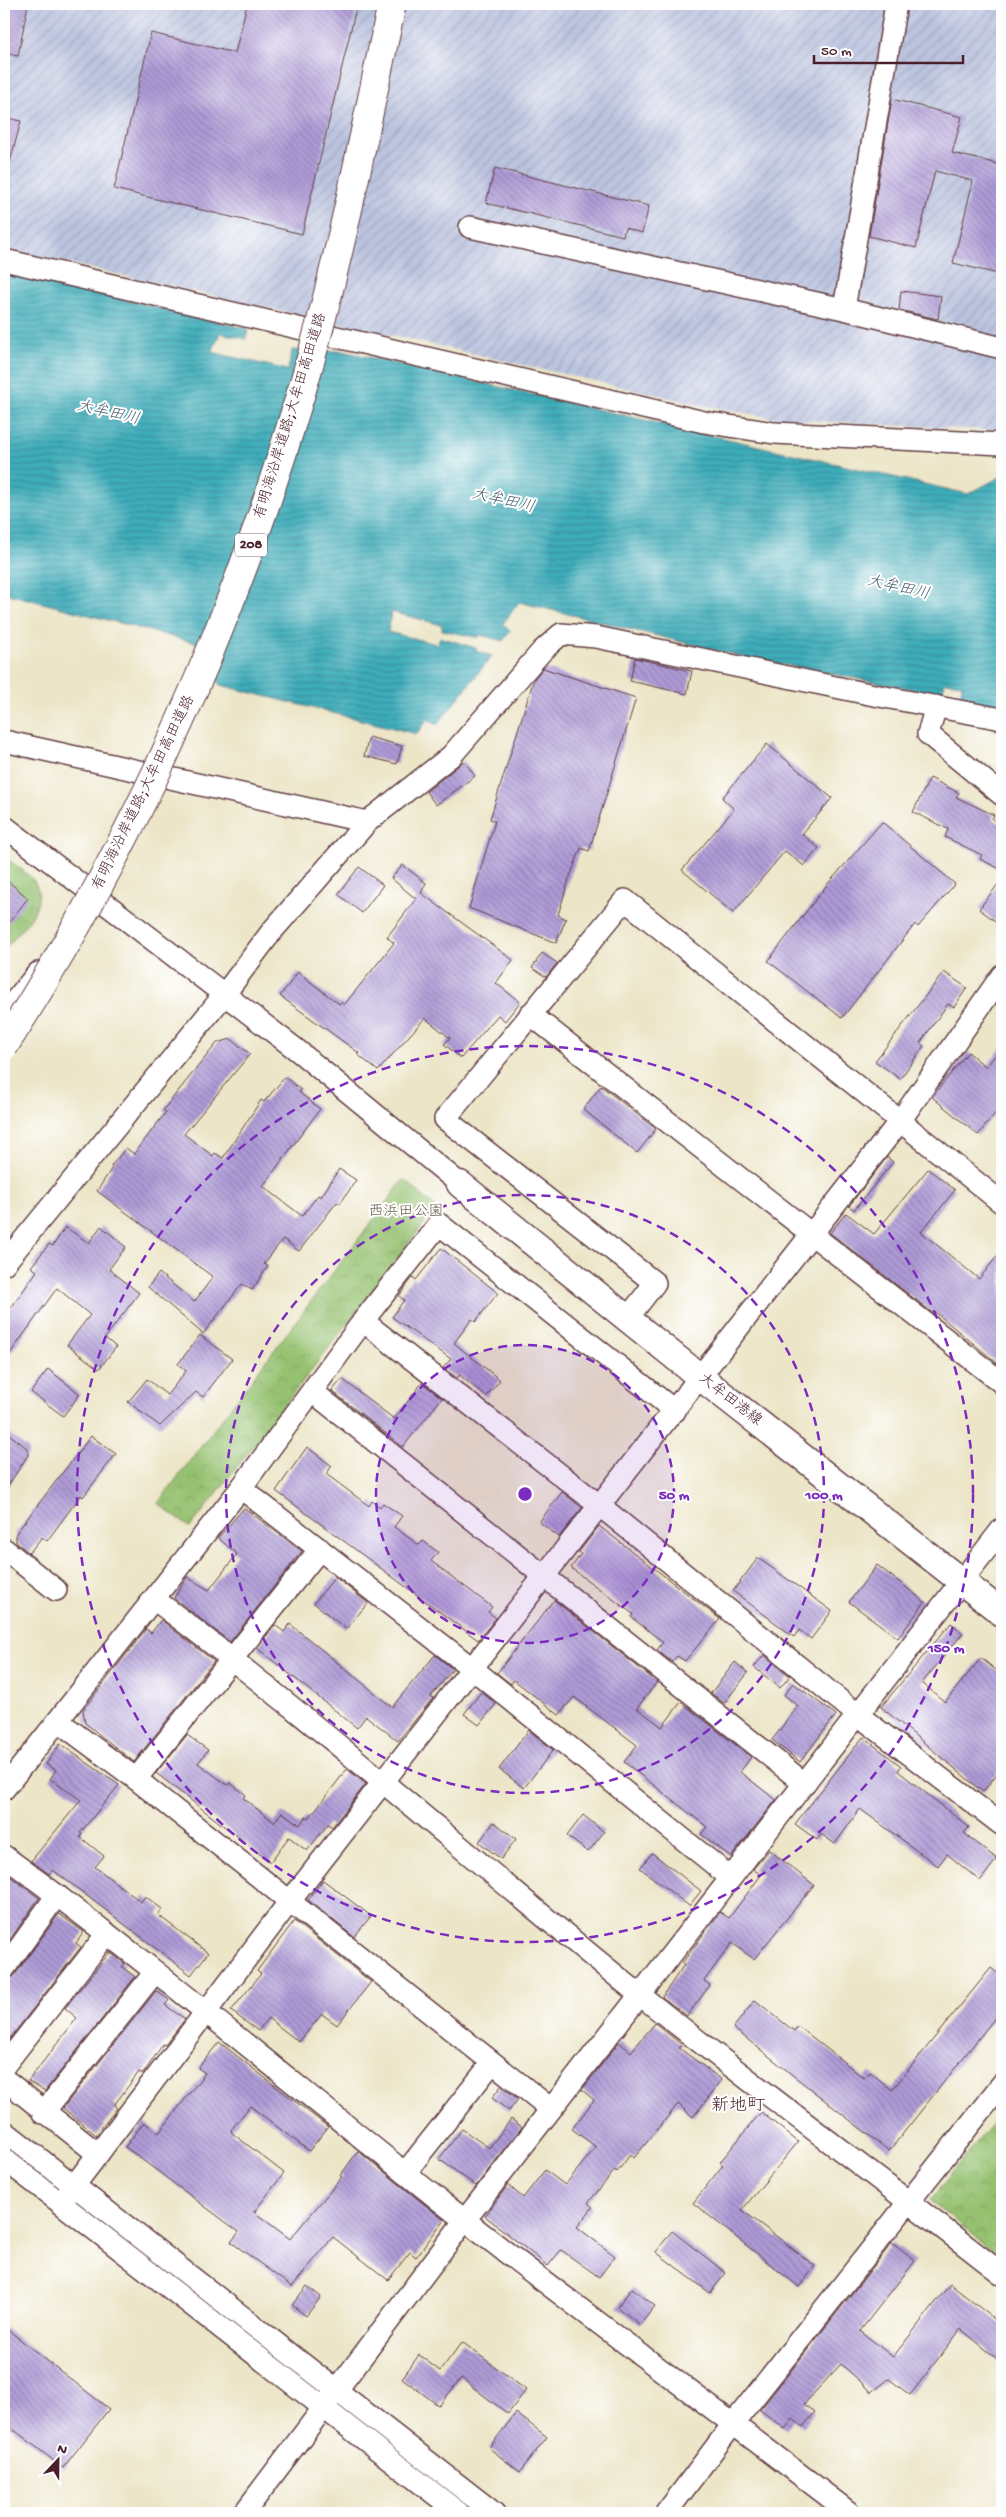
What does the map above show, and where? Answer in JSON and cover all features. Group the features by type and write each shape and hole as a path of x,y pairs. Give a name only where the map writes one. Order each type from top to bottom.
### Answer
{"highway":[{"name":"有明海沿岸道路;大牟田高田道路","path":"4,1046 42,986 112,864 167,752 218,634 264,512 301,392 335,266 392,4"}],"main road":[{"name":"大牟田港線","path":"460,1184 700,1377 1002,1613"}],"street":[{"path":"844,309 896,4"},
{"path":"470,227 844,309 1002,348"},
{"path":"4,260 704,422 774,433 1002,444"},
{"path":"7,1253 224,995 272,931 367,822 451,756 536,658 561,634 596,637 869,694 1002,719"},
{"path":"936,706 928,734 1002,794"},
{"path":"4,741 77,759 367,822"},
{"path":"4,826 297,1050 460,1184"},
{"path":"4,1014 98,899"},
{"path":"627,1319 655,1283 445,1119 625,900 1002,1203"},
{"path":"61,2203 290,1901 385,1782 599,1505 675,1411 900,1121 998,989"},
{"path":"530,1014 1002,1383"},
{"path":"4,1789 241,1488 313,1392 363,1321 439,1224 675,1411"},
{"path":"363,1321 599,1505 858,1715 1002,1825"},
{"path":"313,1392 546,1575 805,1784"},
{"path":"241,1488 473,1669 731,1878"},
{"path":"244,2513 465,2220 1002,1529"},
{"path":"136,1779 320,1549"},
{"path":"4,1550 56,1590"},
{"path":"154,1599 233,1659 385,1782 640,1995 1002,2274"},
{"path":"58,1721 136,1779 551,2109"},
{"path":"4,1856 206,2011 405,2173 597,2323 850,2513"},
{"path":"4,1969 58,1896"},
{"path":"4,2066 106,1935"},
{"path":"44,2113 154,1972"},
{"path":"405,2173 492,2063"},
{"path":"4,2079 44,2113 98,2154"},
{"path":"666,2513 733,2424 911,2202 1002,2084"},
{"path":"4,2131 335,2391 494,2513"},
{"path":"4,2159 449,2510"}],"shaded area":[{"path":"4,4 1002,4 1002,431 778,419 706,406 4,249"}],"green space":[{"path":"4,856 28,874 34,881 38,890 38,900 24,927 4,950"},
{"name":"西浜田公園","path":"404,1179 436,1208 190,1528 158,1503"},
{"path":"1002,2111 1002,2258 930,2200"}],"water":[{"name":"大牟田川","path":"4,271 249,329 246,339 220,333 212,352 288,370 292,350 343,351 968,494 1002,476 1002,706 960,698 962,684 945,682 942,695 743,657 519,602 503,624 510,631 503,641 480,635 479,638 442,630 442,625 391,612 388,632 437,644 440,637 476,648 476,651 492,656 437,725 428,719 417,734 220,685 196,643 4,593"}],"building":[{"path":"4,4 28,4 18,56 4,53"},
{"path":"247,4 357,4 302,234 114,189 151,33 235,53"},
{"path":"892,99 962,117 952,153 1002,165 1002,275 953,263 973,181 935,171 916,248 869,236"},
{"path":"4,117 21,121 9,166 4,165"},
{"path":"495,168 649,206 642,233 625,228 623,236 486,203"},
{"path":"901,291 941,296 938,319 899,310"},
{"path":"635,658 692,671 687,694 630,681"},
{"path":"543,668 636,698 589,851 581,848 569,879 558,915 566,919 556,943 469,908 495,821 490,819 534,679"},
{"path":"369,737 402,746 397,764 364,756"},
{"path":"767,744 832,798 802,834 819,848 804,866 785,851 733,913 682,870 734,809 722,798"},
{"path":"464,761 475,776 436,805 426,792"},
{"path":"930,778 959,793 956,797 994,815 992,819 1002,824 1002,870 980,859 982,855 945,837 948,829 913,812"},
{"path":"882,822 955,884 918,927 915,924 842,1018 768,961 826,886"},
{"path":"403,865 426,883 421,893 513,960 496,983 520,1002 505,1021 498,1015 461,1058 444,1044 450,1038 425,1018 378,1071 357,1054 359,1053 280,996 298,972 339,1004 341,1002 344,1005 394,943 387,937 416,899 391,878"},
{"path":"359,867 383,885 362,913 338,894"},
{"path":"4,878 28,898 4,929"},
{"path":"1002,879 1002,926 979,909"},
{"path":"542,953 557,963 546,977 532,968"},
{"path":"944,972 967,988 954,1007 948,1004 920,1043 924,1046 900,1079 875,1061"},
{"path":"231,1039 250,1054 184,1134 213,1156 215,1153 223,1158 261,1100 264,1102 285,1077 301,1090 299,1092 320,1109 263,1186 302,1216 318,1195 321,1197 339,1169 356,1180 340,1204 337,1202 299,1251 283,1239 264,1264 268,1266 252,1290 242,1284 203,1334 148,1287 159,1273 194,1302 213,1277 97,1191 112,1168 111,1166 126,1148 134,1154 166,1112 163,1110 217,1043"},
{"path":"1002,1047 1002,1105 978,1135 932,1097 968,1052 986,1067"},
{"path":"601,1086 656,1129 637,1153 583,1109"},
{"path":"887,1157 893,1162 854,1210 849,1206"},
{"path":"928,1169 955,1190 921,1232 979,1279 1002,1250 1002,1367 935,1312 934,1314 830,1233 846,1213 874,1234"},
{"path":"101,1226 126,1247 109,1269 139,1293 105,1338 116,1347 99,1369 67,1345 90,1315 57,1288 4,1362 4,1303 11,1308 37,1271 31,1267 49,1244 53,1246 65,1227 89,1243"},
{"path":"441,1248 498,1293 475,1322 472,1319 454,1343 500,1380 486,1397 460,1375 457,1378 443,1368 451,1359 392,1317 404,1300 399,1296 413,1277 416,1280"},
{"path":"200,1335 232,1359 203,1397 196,1392 160,1426 128,1402 147,1379 167,1395 186,1371 178,1364"},
{"path":"48,1369 80,1394 63,1416 31,1392"},
{"path":"342,1379 394,1419 422,1383 442,1398 403,1447 332,1391"},
{"path":"4,1430 28,1449 28,1455 4,1492"},
{"path":"91,1436 116,1454 83,1497 81,1495 47,1541 42,1537 29,1553 16,1542 16,1533"},
{"path":"307,1447 332,1466 326,1474 369,1506 372,1501 380,1507 383,1503 402,1516 394,1527 419,1545 423,1541 438,1552 431,1561 492,1607 488,1612 496,1618 478,1640 276,1491"},
{"path":"562,1492 582,1508 559,1537 539,1522"},
{"path":"244,1508 302,1551 230,1642 174,1598 187,1577 209,1590 237,1554 218,1538"},
{"path":"599,1526 720,1619 685,1661 677,1656 672,1662 657,1650 663,1642 631,1617 633,1614 571,1568 581,1554 579,1552"},
{"path":"758,1558 832,1611 811,1639 799,1630 794,1637 733,1591"},
{"path":"877,1565 925,1602 898,1638 849,1602"},
{"path":"335,1577 368,1603 346,1629 314,1603"},
{"path":"554,1600 657,1682 637,1708 662,1727 681,1702 751,1757 740,1772 776,1800 731,1857 701,1834 707,1827 624,1762 637,1745 574,1697 559,1715 514,1680 511,1684 497,1673"},
{"path":"161,1620 214,1661 134,1762 85,1723 83,1710 146,1629 151,1633"},
{"path":"951,1623 963,1633 922,1683 945,1702 981,1658 1002,1675 1002,1767 983,1792 881,1707"},
{"path":"290,1624 392,1707 435,1655 453,1669 431,1696 433,1698 398,1741 366,1716 357,1728 257,1648 275,1625 284,1632"},
{"path":"764,1655 790,1676 780,1688 754,1667"},
{"path":"735,1662 748,1673 724,1703 711,1693"},
{"path":"793,1683 836,1715 800,1762 772,1740 798,1706 784,1695"},
{"path":"481,1692 496,1704 479,1725 464,1714"},
{"path":"529,1730 553,1750 524,1788 499,1769"},
{"path":"187,1735 208,1750 198,1763 227,1785 230,1783 246,1795 243,1798 274,1822 282,1812 300,1825 306,1816 309,1818 347,1769 366,1784 332,1827 328,1824 307,1851 289,1837 270,1862 156,1773"},
{"path":"863,1737 901,1766 898,1771 969,1827 964,1833 997,1859 980,1881 947,1854 938,1866 860,1809 835,1844 821,1834 817,1840 795,1824"},
{"path":"60,1744 119,1785 80,1833 82,1834 80,1837 104,1856 95,1867 141,1902 145,1896 162,1909 158,1915 208,1953 191,1975 53,1870 49,1874 31,1861 81,1800 50,1779 56,1770 46,1764"},
{"path":"583,1815 604,1832 588,1852 567,1836"},
{"path":"494,1822 516,1839 501,1859 479,1842"},
{"path":"769,1850 814,1885 754,1959 732,1943 704,1981 710,1985 687,2016 662,1997 684,1965 682,1963 720,1912 729,1918 761,1875 753,1869"},
{"path":"652,1853 701,1891 689,1906 640,1868"},
{"path":"4,1872 39,1898 4,1948"},
{"path":"323,1880 371,1916 354,1937 308,1900"},
{"path":"59,1914 84,1932 76,1943 81,1947 4,2046 4,1981 14,1976"},
{"path":"294,1921 371,1982 337,2025 322,2014 299,2042 268,2018 258,2031 231,2011 261,1974 257,1971"},
{"path":"110,1952 125,1964 122,1967 135,1977 45,2091 28,2081 77,2018 65,2008"},
{"path":"991,1968 1002,1977 1002,2009 889,2151 733,2028 755,2000 794,2031 798,2026 864,2078 870,2072 892,2090"},
{"path":"156,1991 169,2000 165,2005 185,2019 165,2045 163,2044 143,2074 139,2072 114,2105 117,2108 96,2135 63,2108"},
{"path":"655,2023 682,2045 679,2048 722,2080 693,2117 678,2104 634,2158 630,2155 588,2203 593,2207 577,2227 615,2256 599,2277 561,2250 548,2266 485,2216 508,2185 523,2198 545,2170 565,2185 596,2147 572,2129 594,2100 582,2090 619,2042 631,2052"},
{"path":"219,2042 328,2127 309,2151 250,2106 231,2130 232,2133 284,2173 254,2212 290,2239 342,2177 340,2176 358,2151 444,2220 416,2257 410,2252 388,2280 333,2237 292,2287 231,2242 239,2232 125,2147 144,2122 159,2133 205,2073 198,2068"},
{"path":"501,2086 518,2099 509,2111 492,2098"},
{"path":"761,2112 798,2142 742,2210 815,2266 799,2287 693,2203 723,2165 720,2162"},
{"path":"511,2119 522,2127 476,2186 439,2159 462,2129 489,2148"},
{"path":"672,2231 726,2273 710,2293 656,2252"},
{"path":"892,2243 915,2261 860,2331 893,2357 950,2284 1002,2325 1002,2363 961,2329 910,2395 889,2379 872,2392 841,2364 804,2404 815,2412 803,2427 793,2419 785,2429 760,2410"},
{"path":"307,2286 321,2297 306,2316 292,2305"},
{"path":"632,2288 655,2306 640,2325 617,2307"},
{"path":"4,2327 109,2409 63,2468 4,2422"},
{"path":"462,2342 526,2390 508,2414 461,2378 439,2406 402,2378 419,2355 440,2371"},
{"path":"516,2413 547,2437 520,2472 489,2448"}],"district":[{"name":"新地町","path":"738,2106"}]}
